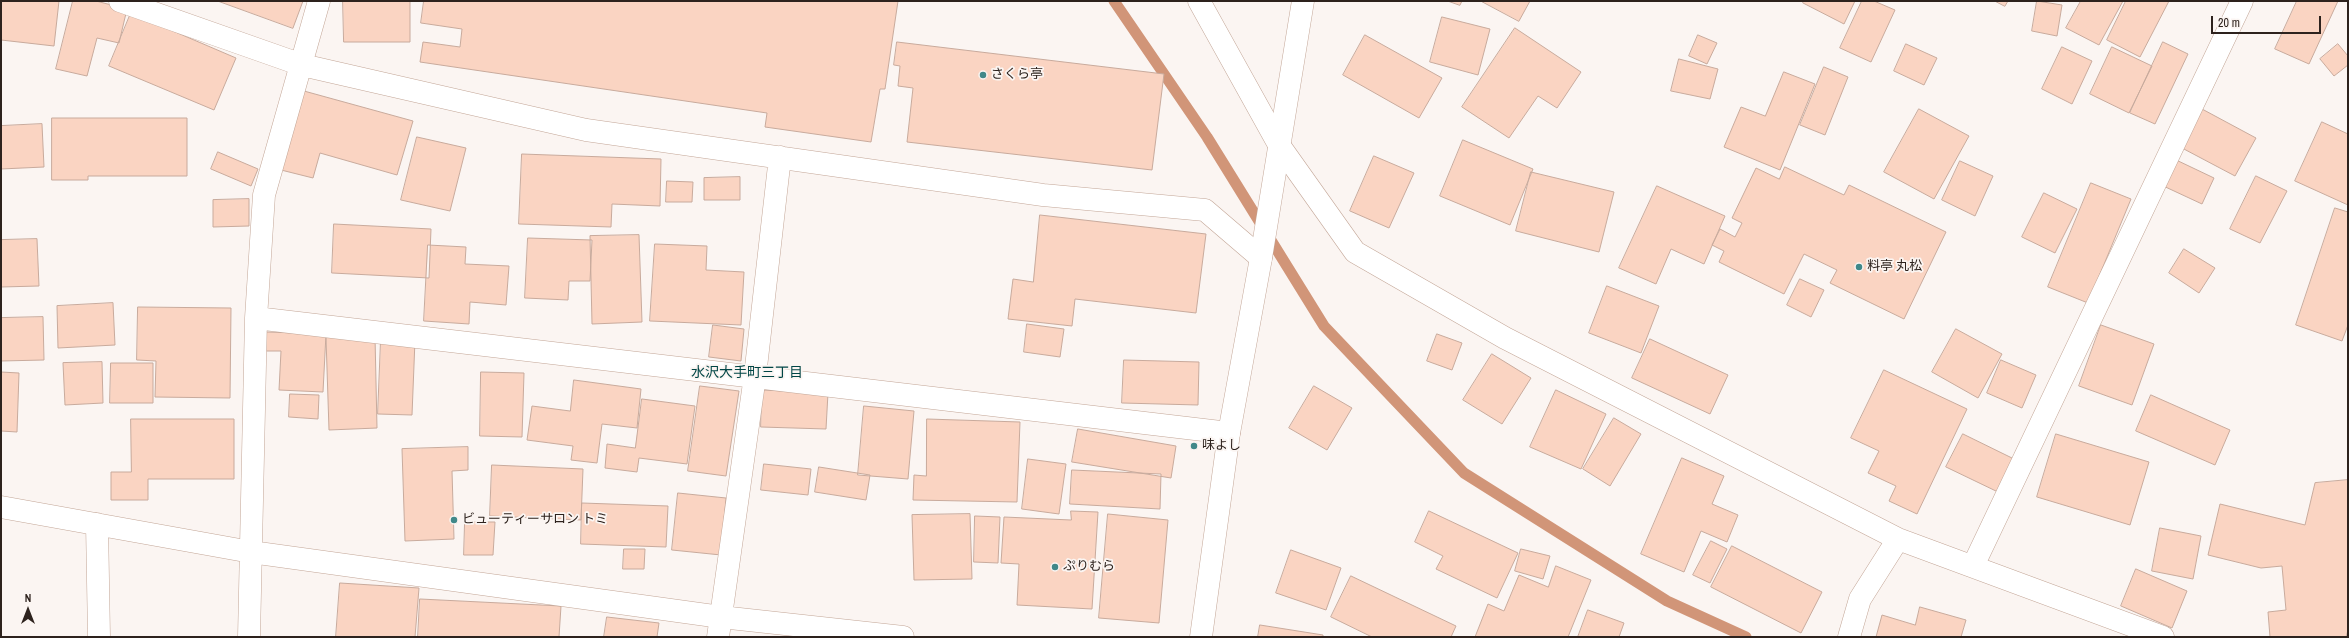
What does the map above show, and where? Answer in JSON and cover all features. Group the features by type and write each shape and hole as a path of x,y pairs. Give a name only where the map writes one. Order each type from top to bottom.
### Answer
{"street":[{"path":"120,1 302,65 586,130 1043,196 1205,210 1261,258"},
{"path":"249,637 256,318 264,195 319,1"},
{"path":"1199,1 1279,145 1355,252 1505,338 1898,539 2163,637"},
{"path":"1201,637 1229,433 1261,258 1303,1"},
{"path":"1974,566 2242,1"},
{"path":"720,627 755,376 780,158"},
{"path":"256,318 1229,433"},
{"path":"1,507 251,552 720,627 903,637"},
{"path":"97,524 99,637"},
{"path":"1848,637 1860,599 1898,539"}],"building":[{"path":"1,1 59,1 54,46 1,40"},
{"path":"73,1 96,1 127,9 119,43 97,38 87,76 56,69"},
{"path":"218,1 303,1 293,28"},
{"path":"343,1 410,1 410,42 344,42"},
{"path":"424,1 898,1 885,89 880,89 871,142 765,127 767,113 420,62 423,42 460,47 462,29 421,23"},
{"path":"1448,1 1462,1 1460,5"},
{"path":"1481,1 1530,1 1519,21"},
{"path":"1804,1 1855,1 1844,24 1803,3"},
{"path":"1862,1 1874,1 1895,10 1871,62 1840,48"},
{"path":"1995,1 2008,1 2005,6"},
{"path":"2037,1 2062,5 2057,36 2032,31"},
{"path":"2081,1 2123,1 2099,45 2066,28"},
{"path":"2126,1 2169,1 2140,57 2107,40"},
{"path":"2297,1 2338,1 2309,64 2275,49"},
{"path":"131,13 236,58 214,110 109,66"},
{"path":"1442,17 1490,29 1478,75 1430,62"},
{"path":"1515,28 1581,72 1557,108 1538,96 1509,138 1462,107"},
{"path":"1365,35 1442,78 1419,118 1343,75"},
{"path":"1698,35 1717,43 1707,64 1689,56"},
{"path":"897,42 1164,74 1152,170 907,142 913,88 898,86 900,66 894,65"},
{"path":"2163,42 2188,54 2155,124 2130,113"},
{"path":"1906,44 1937,58 1924,85 1894,71"},
{"path":"2338,44 2348,56 2348,65 2334,76 2320,59"},
{"path":"2062,47 2092,61 2072,104 2042,89"},
{"path":"2112,47 2152,66 2129,113 2090,94"},
{"path":"1679,59 1718,69 1710,99 1671,91"},
{"path":"1824,67 1848,77 1825,135 1800,125"},
{"path":"1784,72 1815,84 1780,170 1724,147 1741,107 1765,116"},
{"path":"304,91 413,121 397,175 320,153 313,178 281,170"},
{"path":"1919,109 1969,136 1934,199 1884,172"},
{"path":"2202,109 2256,138 2235,176 2182,148"},
{"path":"52,118 187,118 187,176 88,176 88,180 52,180"},
{"path":"2322,122 2348,134 2348,205 2295,181"},
{"path":"42,124 44,167 1,169 1,126"},
{"path":"417,137 466,148 450,211 401,200"},
{"path":"1463,140 1533,169 1510,225 1440,196"},
{"path":"218,152 258,169 251,186 211,169"},
{"path":"522,154 661,159 660,206 612,204 611,227 519,224"},
{"path":"1374,156 1414,173 1389,228 1350,211"},
{"path":"2172,158 2214,178 2202,204 2159,184"},
{"path":"1960,161 1993,176 1975,216 1942,200"},
{"path":"1785,167 1844,195 1849,185 1946,232 1904,319 1830,283 1837,270 1804,254 1784,294 1719,262 1724,251 1712,245 1720,229 1735,237 1742,223 1732,218 1756,168 1779,179"},
{"path":"1531,172 1614,192 1599,252 1516,231"},
{"path":"2256,176 2287,191 2260,243 2230,229"},
{"path":"740,177 740,200 704,200 704,178"},
{"path":"667,181 693,182 692,202 666,202"},
{"path":"2091,183 2131,199 2088,303 2048,287"},
{"path":"1657,186 1725,216 1704,264 1671,249 1656,284 1619,268"},
{"path":"2044,193 2077,209 2055,253 2022,237"},
{"path":"249,199 249,226 213,227 213,200"},
{"path":"2335,208 2348,212 2348,325 2342,341 2296,325"},
{"path":"1040,215 1206,234 1196,313 1075,299 1072,326 1008,319 1013,279 1033,282"},
{"path":"334,224 431,229 429,278 332,273"},
{"path":"639,235 642,322 592,324 590,236"},
{"path":"528,238 592,240 590,281 569,281 568,300 525,298"},
{"path":"37,239 39,286 1,287 1,240"},
{"path":"655,244 707,246 706,270 744,272 741,325 650,321"},
{"path":"428,245 466,247 465,264 509,266 506,305 470,302 469,324 424,321"},
{"path":"2184,249 2215,268 2199,293 2169,273"},
{"path":"1800,279 1824,290 1811,317 1787,305"},
{"path":"1607,286 1659,306 1641,353 1589,333"},
{"path":"113,303 115,345 58,348 57,306"},
{"path":"138,307 231,308 230,398 155,397 156,361 137,360"},
{"path":"43,317 44,360 1,361 1,318"},
{"path":"1027,324 1064,329 1060,357 1024,352"},
{"path":"713,325 744,329 741,361 709,357"},
{"path":"2101,325 2154,344 2132,405 2079,386"},
{"path":"1956,329 2002,354 1978,398 1932,372"},
{"path":"267,332 326,334 323,392 279,390 281,351 266,351"},
{"path":"1437,334 1462,343 1452,370 1427,361"},
{"path":"375,336 377,428 329,430 326,338"},
{"path":"381,339 415,340 412,415 378,414"},
{"path":"1650,339 1728,375 1710,414 1632,378"},
{"path":"1492,354 1531,378 1502,424 1463,400"},
{"path":"1124,360 1199,362 1198,405 1122,403"},
{"path":"2001,360 2036,375 2022,408 1987,393"},
{"path":"102,362 103,403 65,405 63,363"},
{"path":"111,363 153,363 153,403 110,403"},
{"path":"1884,370 1967,409 1917,514 1889,501 1896,486 1868,473 1879,451 1851,438"},
{"path":"1,372 19,373 17,432 1,431"},
{"path":"481,372 524,373 522,437 480,436"},
{"path":"574,380 641,389 637,428 602,424 597,463 571,460 573,446 527,440 532,406 570,411"},
{"path":"700,386 739,391 726,476 688,471"},
{"path":"1314,386 1352,408 1327,450 1289,428"},
{"path":"762,390 828,393 826,429 761,427"},
{"path":"1556,390 1606,414 1581,469 1530,447"},
{"path":"290,394 319,395 318,419 289,417"},
{"path":"2151,395 2230,430 2215,465 2136,431"},
{"path":"642,399 695,406 687,464 639,458 637,472 605,468 607,444 635,448"},
{"path":"864,406 914,411 908,479 858,475"},
{"path":"1614,418 1641,434 1610,486 1583,469"},
{"path":"131,419 234,419 234,479 148,479 148,500 111,500 111,472 131,472"},
{"path":"927,419 1020,422 1017,502 913,500 914,475 926,476"},
{"path":"1078,429 1176,446 1171,478 1072,462"},
{"path":"1963,434 2014,459 1998,492 1946,467"},
{"path":"2056,434 2149,462 2130,525 2037,497"},
{"path":"468,447 468,470 452,471 454,539 405,541 402,449"},
{"path":"1682,458 1724,476 1712,504 1738,515 1727,542 1701,531 1684,572 1641,554"},
{"path":"1028,459 1066,464 1059,514 1022,509"},
{"path":"764,464 811,469 808,495 761,490"},
{"path":"492,465 583,469 581,520 490,516"},
{"path":"819,467 870,475 866,500 815,492"},
{"path":"1072,470 1161,474 1160,509 1070,504"},
{"path":"2348,480 2348,630 2346,637 2270,637 2268,612 2286,610 2282,566 2261,568 2208,555 2220,504 2305,525 2315,483"},
{"path":"678,493 726,498 721,555 672,550"},
{"path":"582,503 668,506 666,547 581,544"},
{"path":"1071,511 1098,512 1092,609 1017,605 1019,564 1001,563 1004,517 1071,520"},
{"path":"1429,511 1518,553 1497,598 1436,569 1443,556 1415,542"},
{"path":"970,514 972,579 914,580 912,515"},
{"path":"1108,514 1168,520 1159,623 1099,618"},
{"path":"975,516 1000,517 998,563 974,562"},
{"path":"465,522 495,522 493,555 464,555"},
{"path":"2160,528 2201,536 2193,579 2152,571"},
{"path":"1711,541 1727,549 1710,583 1693,575"},
{"path":"1732,546 1822,592 1801,633 1711,587"},
{"path":"624,549 645,549 644,569 623,569"},
{"path":"1521,549 1550,556 1543,579 1515,571"},
{"path":"1291,550 1341,568 1326,610 1276,593"},
{"path":"1556,566 1591,580 1568,637 1475,637 1488,604 1504,611 1519,575 1548,587"},
{"path":"2136,569 2187,591 2172,628 2121,606"},
{"path":"1351,576 1456,626 1451,637 1372,637 1331,617"},
{"path":"340,583 419,588 415,637 336,637"},
{"path":"420,599 561,606 559,637 418,637"},
{"path":"1920,607 1966,620 1961,637 1876,637 1882,615 1915,625"},
{"path":"1588,610 1624,623 1619,637 1578,637"},
{"path":"607,617 659,623 657,637 604,637"},
{"path":"1260,625 1323,635 1323,637 1258,637"}],"waterway":[{"path":"1114,1 1207,137 1324,326 1464,473 1667,601 1746,637"}],"place":[{"name":"さくら亭","path":"983,75"},
{"name":"料亭 丸松","path":"1859,267"},
{"name":"味よし","path":"1194,446"},
{"name":"ビューティーサロン トミ","path":"454,520"},
{"name":"ぷりむら","path":"1055,567"}],"district":[{"name":"水沢大手町三丁目","path":"747,373"}]}
